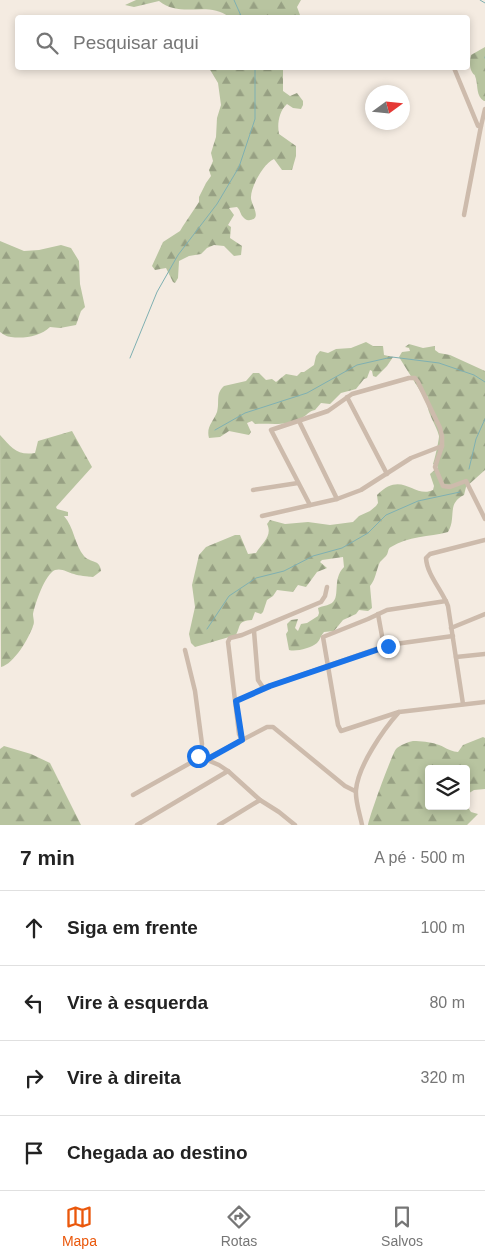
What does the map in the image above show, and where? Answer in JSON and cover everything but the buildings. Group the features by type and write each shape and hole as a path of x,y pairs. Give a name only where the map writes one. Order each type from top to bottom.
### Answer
{"street":[{"path":"455,70 477,126 481,126"},
{"path":"464,215 485,109"},
{"path":"310,505 271,430 328,411 347,397 414,378 418,382 440,428 442,446 435,467 443,486 450,487 466,481 485,519"},
{"path":"347,397 387,474"},
{"path":"299,421 337,498"},
{"path":"262,516 337,498 361,490 411,458 442,446"},
{"path":"253,490 298,483"},
{"path":"462,704 446,601 426,563 427,555 485,540"},
{"path":"242,740 228,642 230,638 254,631 322,602 327,587"},
{"path":"446,601 386,610 323,637 338,726 341,730 399,712 485,702"},
{"path":"378,614 384,647"},
{"path":"451,628 485,614"},
{"path":"254,631 258,680 264,689"},
{"path":"236,701 264,689 384,647 452,636"},
{"path":"133,795 192,762 198,756 202,744 195,691 184,650"},
{"path":"456,657 485,654"},
{"path":"362,825 355,791 358,779 378,738 399,712"},
{"path":"206,760 267,727 273,727 345,786 355,791"},
{"path":"198,756 228,771 260,800 295,825"},
{"path":"136,825 228,771"},
{"path":"219,825 260,800"}],"green space":[{"path":"136,0 301,0 297,7 300,15 226,15 221,12 204,9 177,9 159,1 134,7 125,5"},
{"path":"485,47 484,101 478,94 475,75 471,70 470,64 471,55"},
{"path":"210,70 283,70 283,91 290,96 297,93 303,101 301,109 293,108 287,104 280,114 278,126 279,134 296,146 296,156 292,170 282,170 274,159 262,170 252,192 251,200 256,214 254,219 245,219 237,207 229,208 234,215 228,225 231,227 230,238 242,246 241,255 234,256 224,246 214,245 207,248 201,254 189,256 179,261 178,278 175,283 166,268 155,270 152,266 163,242 180,231 199,202 199,197 211,176 209,170 213,161 211,153 216,137 217,118 221,105 218,83"},
{"path":"0,241 24,251 61,245 71,248 79,261 80,284 85,307 81,311 76,325 60,328 50,327 42,333 27,337 10,337 0,332"},
{"path":"366,342 373,346 383,346 384,355 393,357 376,377 373,376 370,370 367,378 356,389 341,393 330,404 321,403 315,410 302,418 279,424 255,424 252,421 247,423 251,432 249,435 229,431 220,437 209,438 209,428 217,412 219,395 224,386 246,381 253,373 259,373 266,380 272,379 276,382 286,374 297,376 314,365 316,356 320,351 328,353 336,349 351,348"},
{"path":"409,344 423,348 435,346 435,350 439,353 450,355 485,371 485,470 466,487 464,495 455,502 451,526 448,532 411,539 390,548 387,555 380,562 370,586 372,608 368,611 359,610 356,614 343,620 334,631 324,632 317,643 311,646 299,650 289,650 286,634 288,631 287,624 291,620 298,619 295,628 298,631 301,624 307,623 318,616 318,608 334,602 338,578 344,567 343,557 322,560 320,562 327,568 317,572 306,587 298,585 293,592 277,590 267,600 263,612 261,614 255,612 252,620 240,624 236,635 195,647 191,643 189,634 195,607 192,585 199,555 206,547 235,535 240,535 248,554 256,553 268,536 267,524 270,520 285,524 308,522 330,525 353,522 376,506 378,503 377,495 386,488 401,484 420,491 433,490 434,486 430,474 438,467 433,464 439,436 429,412 428,397 422,394 399,357 402,352 410,351 409,348 405,347"},
{"path":"72,431 92,467 56,507 68,512 68,516 64,516 70,525 78,547 86,558 99,565 101,571 93,577 78,575 64,570 55,570 51,573 38,597 33,614 34,624 28,637 16,656 1,667 0,435 15,450 29,454 35,453 38,441"},
{"path":"483,737 485,738 485,789 474,790 470,792 470,765 425,765 425,810 470,810 478,814 467,825 368,825 396,749 413,741 434,743 451,751 458,752 463,745"},
{"path":"4,746 31,754 50,763 81,825 0,825 0,749"}],"waterway":[{"path":"234,0 241,15"},
{"path":"480,0 485,3"},
{"path":"130,358 157,292 178,255 217,204 239,167 255,119 255,70"},
{"path":"215,430 245,413 307,393 357,365 392,357 439,363 474,375 485,382"},
{"path":"469,469 476,439 485,419"},
{"path":"207,629 229,596 256,578 284,571 313,556 342,548 368,533 386,515 418,501 460,492"}],"route":[{"path":"198,756 206,760 242,740 236,701 305,673 388,646"}]}
